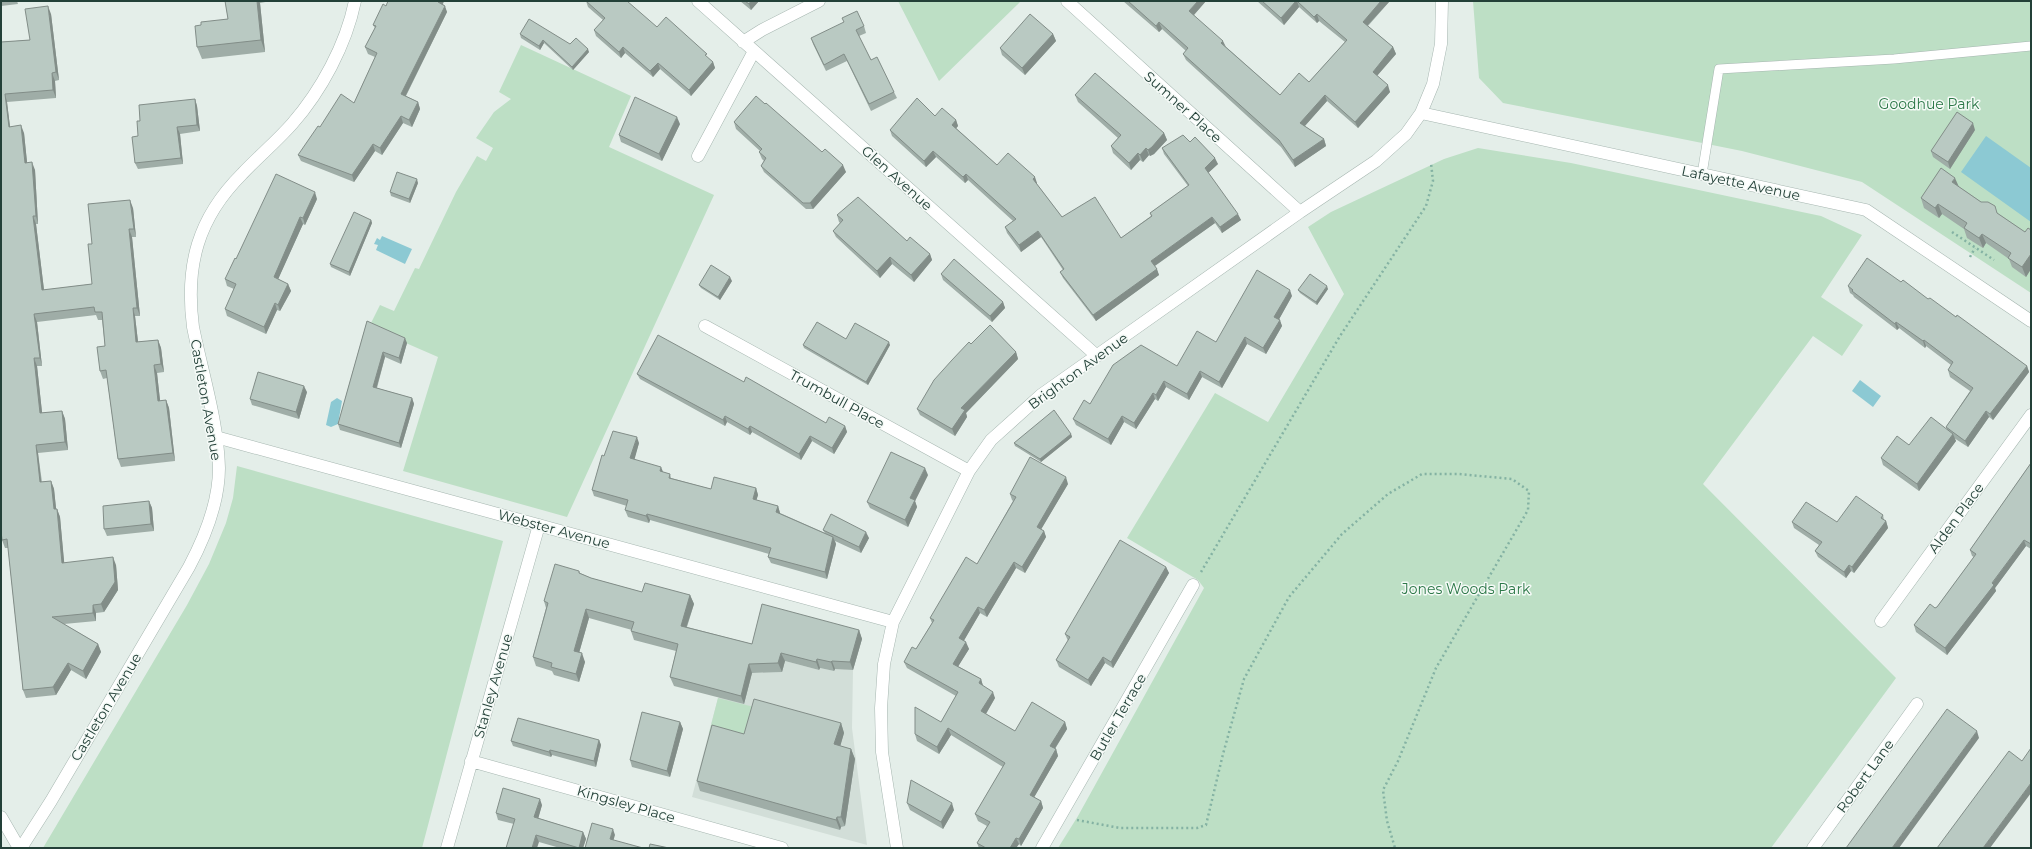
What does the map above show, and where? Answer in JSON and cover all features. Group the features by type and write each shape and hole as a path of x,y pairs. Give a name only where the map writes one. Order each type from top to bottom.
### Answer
{"street":[{"name":"Castleton Avenue","path":"20,848 51,801 198,552 216,495 219,468 216,437 191,311 192,267 198,242 207,220 219,200 242,173 292,124 315,94 336,56 350,22 355,1"},
{"name":"Glen Avenue","path":"698,1 1097,356"},
{"path":"743,42 762,30 819,1"},
{"name":"Sumner Place","path":"1067,1 1300,212"},
{"name":"Brighton Avenue","path":"897,848 882,752 880,708 884,664 893,622 969,471 991,440 1041,395 1300,212 1376,161 1406,134 1421,113 1433,84 1441,44 1442,1"},
{"path":"698,156 754,51"},
{"name":"Lafayette Avenue","path":"1421,113 1866,210 2031,320"},
{"name":"Trumbull Place","path":"705,326 969,471"},
{"name":"Alden Place","path":"1881,621 2031,415"},
{"name":"Webster Avenue","path":"216,437 893,622"},
{"name":"Stanley Avenue","path":"447,848 539,525"},
{"name":"Butler Terrace","path":"1042,848 1193,585"},
{"name":"Robert Lane","path":"1812,848 1917,704"},
{"name":"Kingsley Place","path":"471,761 782,848"},
{"path":"1,817 20,848"}],"lane":[{"path":"1702,174 1719,69 1894,59 2031,46"}],"path":[{"path":"1193,585 1340,336 1426,206 1433,181 1431,163"},
{"path":"1952,232 1994,260"},
{"path":"1970,257 1975,248"},
{"path":"1061,816 1089,824 1120,828 1197,828 1206,825 1222,754 1244,678 1289,598 1342,534 1388,494 1422,474 1459,474 1512,479 1529,491 1528,510 1436,668 1398,761 1383,790 1386,821 1395,848"}],"shaded area":[{"path":"785,661 819,670 820,668 834,671 835,668 853,670 852,728 867,845 692,797 718,698 752,673 781,672"}],"green space":[{"path":"898,1 1021,1 939,81"},
{"name":"Goodhue Park","path":"1473,1 2031,1 2031,293 1862,182 1742,151 1503,103 1479,78"},
{"path":"521,45 631,96 609,147 714,195 567,517 403,471 438,357 369,327 380,305 394,311 415,268 419,269 456,192 477,156 486,161 493,148 476,138 494,112 511,99 499,92"},
{"name":"Jones Woods Park","path":"1478,148 1571,163 1821,216 1862,235 1821,297 1863,325 1842,356 1813,336 1703,484 1896,678 1771,848 1058,848 1078,816 1204,588 1198,580 1127,538 1215,393 1268,422 1344,294 1308,227 1331,212 1444,159"},
{"path":"237,466 503,541 422,848 43,848 187,605 209,564 226,523 233,498"},
{"path":"718,698 758,708 748,744 709,733"}],"water":[{"path":"1986,136 2031,168 2031,222 1961,172"},
{"path":"382,236 412,249 405,264 376,250 378,245 374,244 377,238 380,240"},
{"path":"1860,380 1881,396 1873,407 1852,391"},
{"path":"337,398 342,401 338,424 331,427 326,425 331,402"}],"building":[{"path":"225,1 257,1 261,40 197,47 195,26 201,25 201,22 228,19"},
{"path":"388,1 439,1 438,2 445,6 401,94 418,102 409,120 401,116 380,148 373,144 352,175 298,155 318,126 320,127 341,94 354,103 377,53 365,47 376,26 373,25 383,4 386,6"},
{"path":"586,1 627,1 657,27 666,17 707,54 705,55 713,62 689,90 658,63 650,71 623,47 619,52 594,30 605,18"},
{"path":"1128,1 1198,1 1189,11 1223,41 1221,43 1280,95 1299,73 1309,82 1347,40 1317,14 1314,17 1297,1 1381,1 1363,22 1393,47 1373,72 1388,85 1355,122 1325,95 1300,123 1324,139 1293,160 1279,140 1183,54 1188,48 1159,22 1156,26"},
{"path":"1262,1 1296,1 1281,18"},
{"path":"48,6 56,72 52,73 53,90 5,94 9,127 21,125 25,163 32,162 36,216 33,216 42,290 92,284 88,244 92,244 88,204 130,200 134,229 129,229 137,308 133,308 136,342 158,340 161,364 154,365 158,401 166,400 173,453 118,459 106,370 100,371 97,347 105,346 102,312 95,312 94,307 34,314 40,358 34,358 40,413 62,411 65,442 36,445 40,482 51,481 54,509 57,509 62,563 113,557 115,582 101,604 93,605 93,613 52,617 98,644 83,671 68,663 53,687 23,690 7,539 2,540 1,531 1,42 30,40 25,9"},
{"path":"857,11 864,26 856,30 871,60 877,57 894,92 869,104 844,54 824,65 811,38 844,22 842,18"},
{"path":"1030,14 1053,34 1022,68 1000,48"},
{"path":"529,19 570,44 576,38 588,49 572,67 543,40 539,46 520,34"},
{"path":"1095,73 1164,133 1152,147 1148,150 1146,148 1140,155 1138,153 1129,163 1111,146 1121,135 1075,95"},
{"path":"756,96 822,152 825,149 843,165 810,203 803,203 761,166 766,158 759,152 762,149 734,122"},
{"path":"635,97 677,117 659,154 619,135"},
{"path":"917,98 935,116 942,108 956,120 952,125 997,165 1008,153 1035,177 1033,179 1062,217 1095,197 1121,238 1152,216 1150,213 1189,185 1162,148 1183,135 1190,142 1195,137 1215,158 1205,168 1238,214 1220,227 1212,217 1151,261 1157,269 1093,315 1060,272 1064,269 1038,231 1019,245 1005,227 1016,219 966,174 963,177 933,151 924,161 890,130"},
{"path":"195,99 197,125 177,127 181,158 135,163 132,137 138,136 137,121 140,121 139,105"},
{"path":"1957,112 1973,123 1948,162 1931,151"},
{"path":"1941,168 1955,178 1952,182 1981,202 1988,202 1995,206 1997,213 2025,232 2028,228 2031,230 2031,254 2022,267 2008,258 2011,253 1982,234 1979,238 1964,228 1967,223 1938,204 1935,208 1921,198"},
{"path":"397,172 417,179 409,199 390,192"},
{"path":"276,174 315,192 303,218 300,217 274,277 288,284 278,305 275,303 264,327 225,309 236,284 225,279"},
{"path":"858,197 907,241 910,237 930,254 911,275 890,257 877,271 833,231 843,220 837,215"},
{"path":"354,212 371,220 349,272 330,264"},
{"path":"1867,258 1901,282 1903,280 1928,299 1930,298 1956,317 1957,315 2027,366 1990,414 1986,411 1965,441 1946,427 1973,388 1948,370 1953,362 1924,340 1923,341 1896,322 1895,324 1852,291 1853,290 1848,286"},
{"path":"954,259 1003,302 990,316 941,274"},
{"path":"711,265 730,277 718,297 699,285"},
{"path":"1257,270 1290,290 1274,317 1280,320 1263,348 1245,337 1219,382 1200,371 1187,394 1164,381 1156,395 1153,393 1134,423 1122,416 1108,439 1073,419 1084,400 1090,404 1113,365 1141,345 1177,366 1197,331 1216,342"},
{"path":"1310,274 1327,286 1316,302 1298,290"},
{"path":"367,321 405,338 399,358 383,352 373,387 412,398 399,443 338,424"},
{"path":"817,322 846,339 855,323 889,342 866,382 803,345"},
{"path":"990,325 1016,352 961,408 965,410 952,429 917,409 934,380 969,342 971,344"},
{"path":"658,335 744,382 746,377 826,423 829,417 845,426 832,448 810,436 799,454 750,426 748,429 725,416 723,420 637,374"},
{"path":"258,372 304,386 296,412 250,399"},
{"path":"1054,410 1071,434 1040,459 1014,443"},
{"path":"1931,417 1953,434 1917,484 1881,458 1897,436 1909,445"},
{"path":"613,431 637,437 630,458 661,467 660,471 670,474 669,478 711,489 714,477 756,488 753,499 778,506 776,512 833,537 825,572 768,557 771,548 647,514 646,516 625,510 628,500 592,490 602,455 604,456"},
{"path":"891,452 925,468 910,498 915,500 905,520 867,502"},
{"path":"1030,457 1066,477 1037,527 1044,531 1022,567 1014,562 984,610 978,607 959,638 966,642 953,664 981,679 979,683 993,692 981,711 1015,731 1032,702 1065,722 1050,746 1056,749 1030,795 1041,801 1019,839 1016,838 1010,848 986,848 977,843 990,822 975,814 1005,763 948,728 937,747 915,734 915,707 941,722 958,692 904,662 912,647 916,649 934,620 930,618 966,557 977,564 1016,497 1010,494"},
{"path":"2031,463 2031,544 2024,540 1992,583 1994,585 1945,648 1914,625 1930,604 1935,608 1937,607 1976,554 1970,550"},
{"path":"1856,496 1883,515 1881,518 1886,521 1852,567 1849,565 1844,572 1815,551 1822,542 1792,522 1806,502 1837,522"},
{"path":"149,501 151,524 104,529 103,506"},
{"path":"831,514 866,532 859,547 823,530"},
{"path":"1120,540 1166,567 1111,662 1103,657 1088,680 1056,660 1070,637 1065,634"},
{"path":"555,564 579,571 579,573 591,578 642,592 645,583 690,595 681,626 752,644 762,604 859,630 850,662 831,662 817,659 816,662 781,653 778,663 749,664 741,696 670,677 678,644 631,631 634,622 586,609 574,651 582,653 576,674 551,667 552,663 533,657 548,603 544,601"},
{"path":"754,699 841,723 834,744 851,749 841,817 837,817 836,820 697,781 712,725 744,734"},
{"path":"1947,709 1977,731 1892,848 1846,848"},
{"path":"642,712 680,722 667,771 630,760"},
{"path":"518,718 599,740 594,761 550,750 549,752 511,741"},
{"path":"2031,748 2031,783 1983,848 1937,848 2009,751 2022,761"},
{"path":"911,780 952,803 941,822 907,803"},
{"path":"503,788 540,799 534,817 583,832 579,848 536,835 532,848 506,848 515,819 496,813"},
{"path":"592,823 613,829 610,839 643,848 585,848"},
{"path":"650,844 669,848 649,848"}]}
